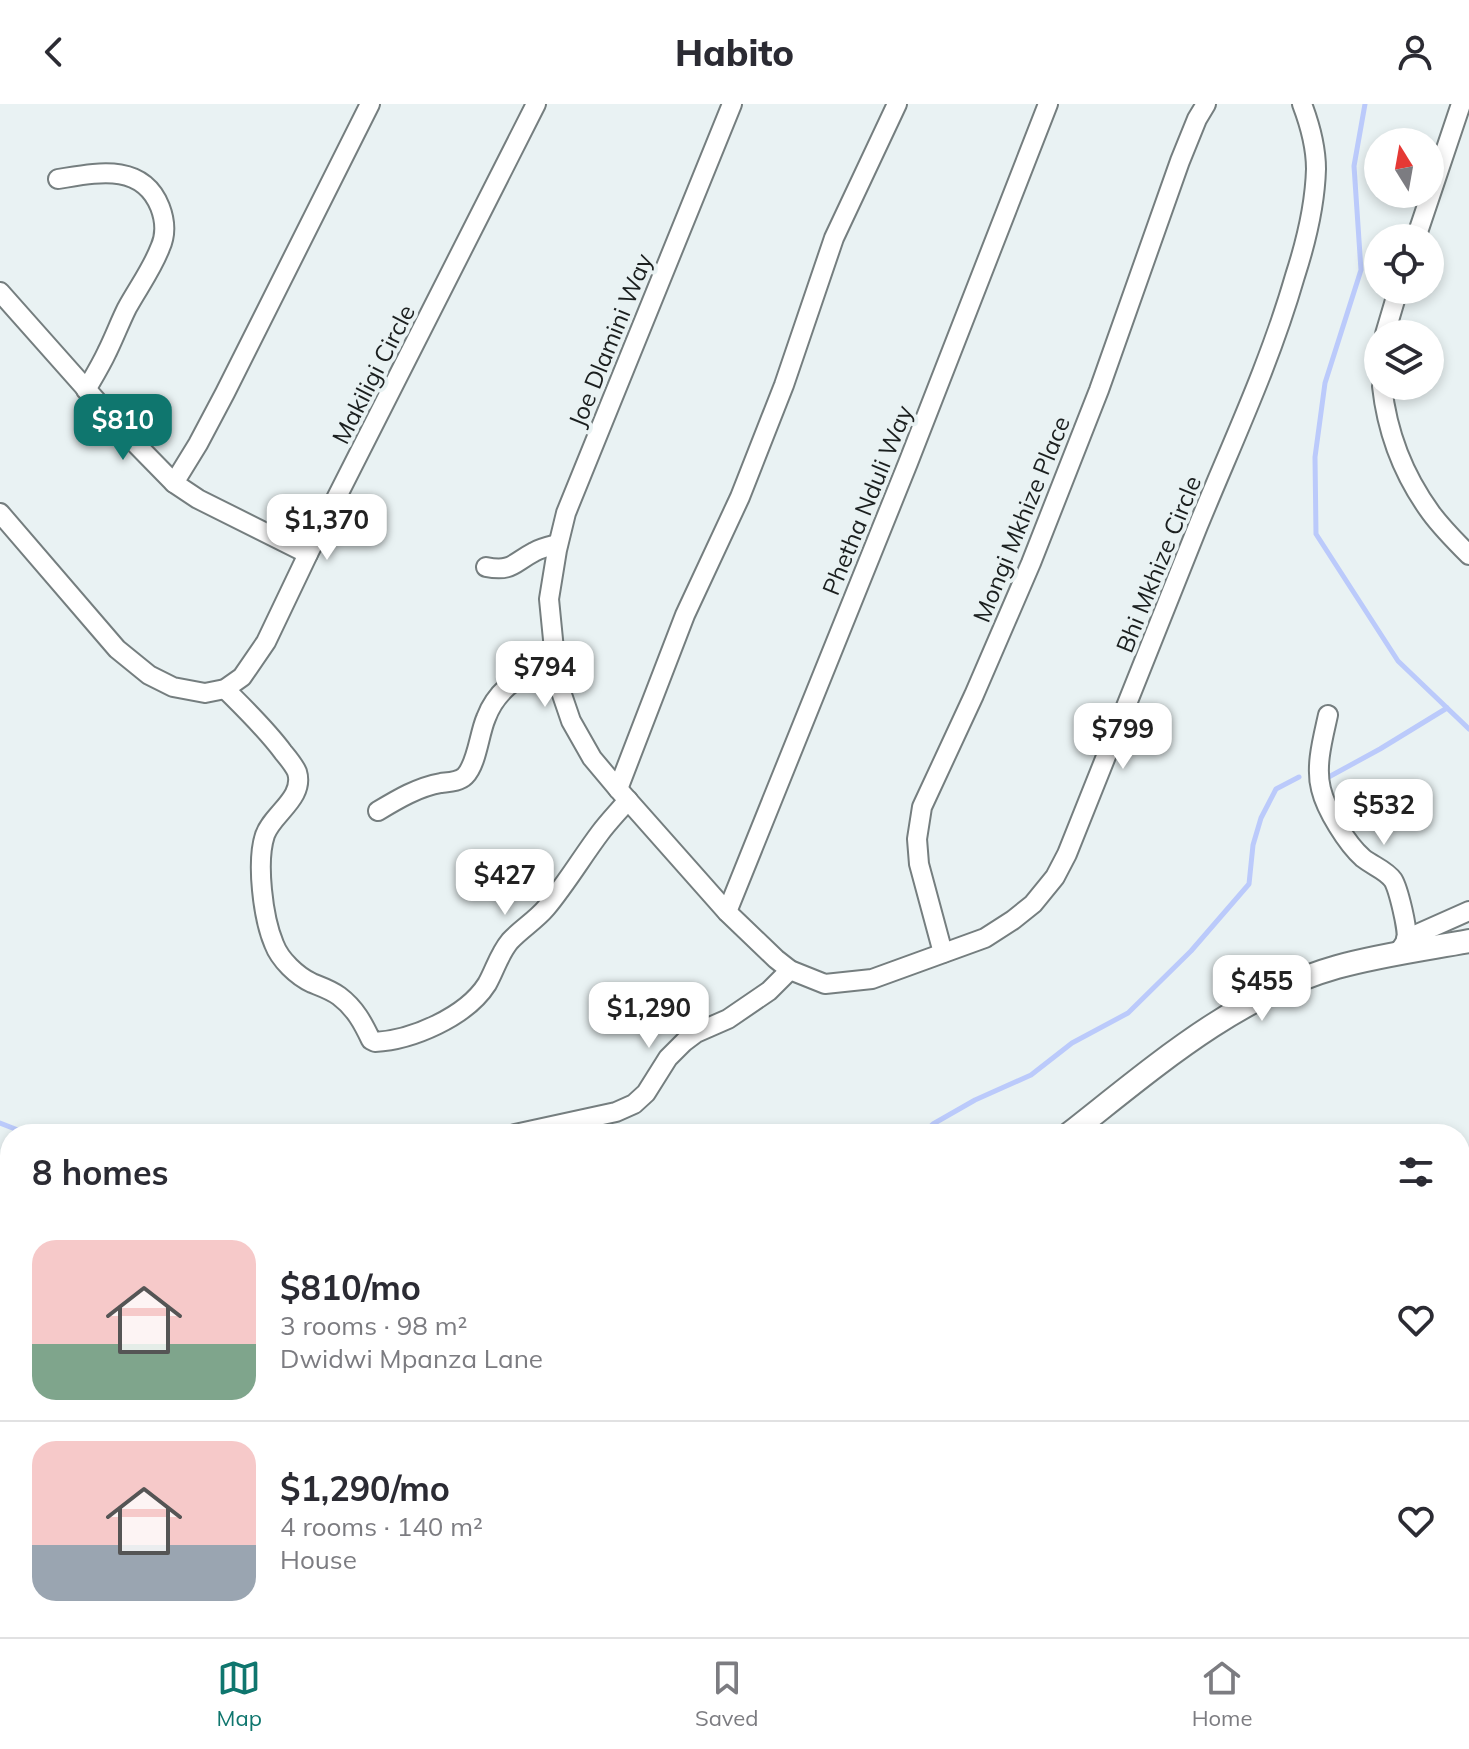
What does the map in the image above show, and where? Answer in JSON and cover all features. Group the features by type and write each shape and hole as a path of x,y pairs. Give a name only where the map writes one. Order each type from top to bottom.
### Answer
{"main road":[{"path":"1082,1124 1207,1029 1271,992 1401,947 1469,941"}],"street":[{"path":"174,483 225,393 370,104"},
{"name":"Makiligi Circle","path":"225,689 242,677 266,642 536,104"},
{"name":"Joe Dlamini Way","path":"549,599 558,544 572,498 732,104"},
{"path":"0,513 117,649 149,675 173,687 205,693 225,689 273,740 295,769 297,789 269,827 261,862 263,895 274,944 294,971 341,998 359,1015 371,1040 375,1042 403,1038 451,1017 480,994 502,953 543,911 602,830 623,794 685,615 746,483 784,385 834,238 897,104"},
{"name":"Phetha Nduli Way","path":"727,912 908,463 1048,104"},
{"name":"Mongi Mkhize Place","path":"943,953 919,864 917,839 922,807 1031,563 1099,390 1180,161 1206,104"},
{"name":"Bhi Mkhize Circle","path":"549,599 557,680 571,721 592,758 727,912 790,970 825,984 872,979 985,938 1013,920 1033,904 1055,877 1067,854 1285,312 1304,245 1316,167 1311,127 1302,104"},
{"path":"1421,224 1461,104"},
{"path":"58,179 89,174 120,174 137,178 158,202 165,231 160,248 86,390"},
{"path":"0,292 86,390 174,483 198,499 308,554"},
{"path":"1385,400 1392,434 1407,473 1433,516 1469,555"},
{"path":"486,567 513,566 533,552 558,544"},
{"path":"378,811 415,791 465,776 495,698 506,686 553,656"},
{"path":"1328,715 1320,754 1320,788 1343,833 1361,856 1395,884 1407,926 1401,947"},
{"path":"1401,947 1469,911"},
{"path":"561,1124 616,1112 634,1104 646,1093 668,1058 684,1042 696,1033 728,1019 769,991 790,970"}],"waterway":[{"path":"1365,104 1354,166 1361,270 1325,383 1315,457 1316,534 1398,661 1469,729"},
{"path":"1325,779 1447,708"},
{"path":"933,1124 975,1100 1031,1075 1072,1043 1128,1013 1191,951 1249,884 1253,845 1261,818 1276,789 1299,777"}]}
